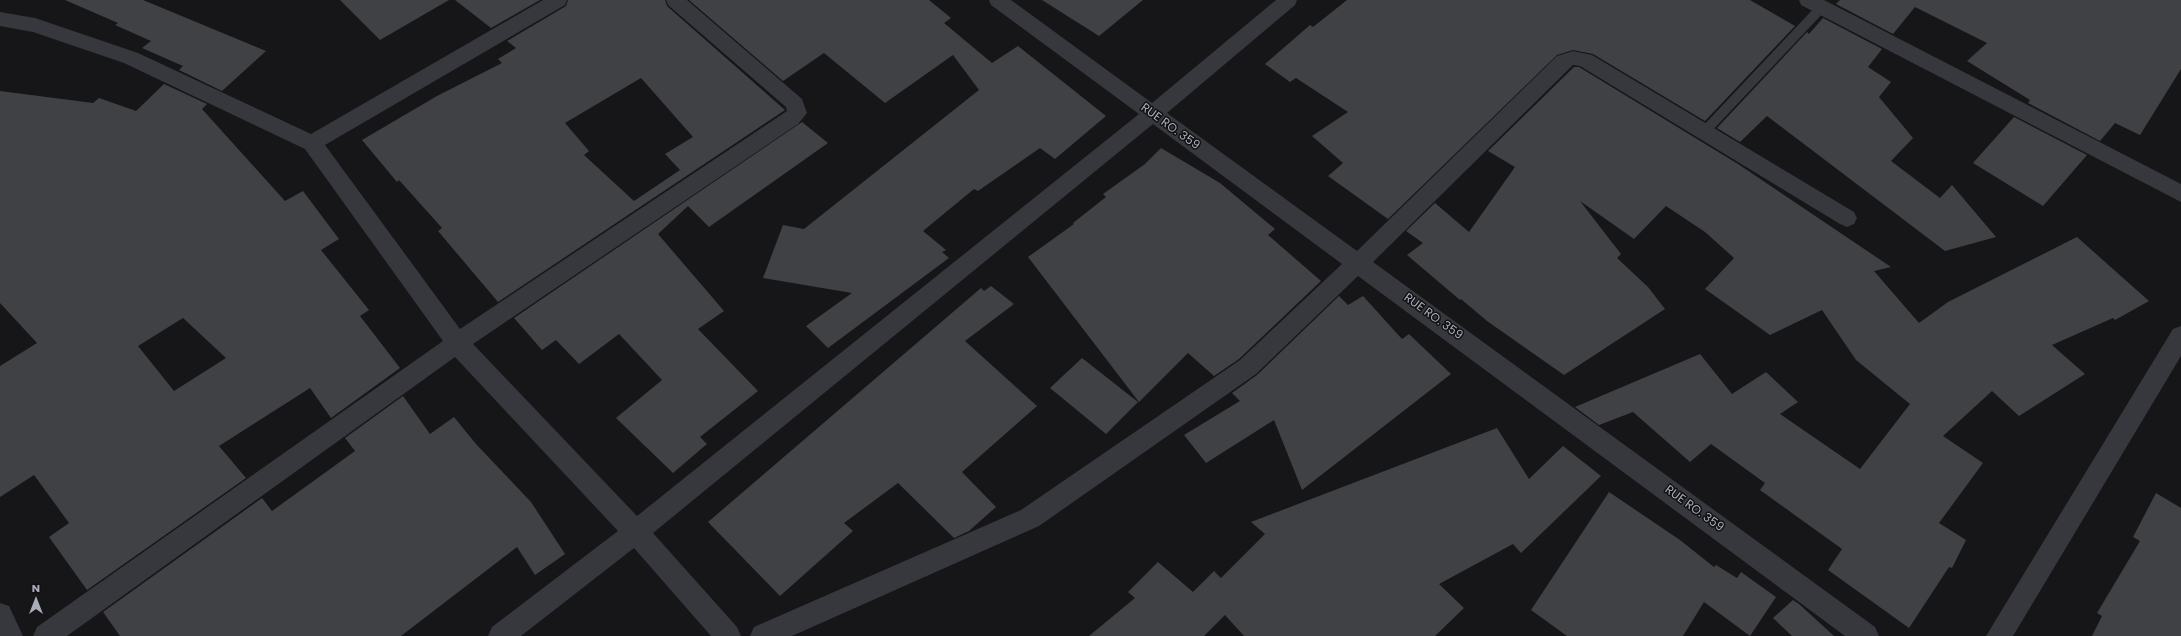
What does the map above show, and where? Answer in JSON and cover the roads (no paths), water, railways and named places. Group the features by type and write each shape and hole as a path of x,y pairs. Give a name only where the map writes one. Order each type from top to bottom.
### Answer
{"street":[{"path":"312,143 558,0"},
{"path":"46,636 457,343 791,119 797,113 795,104 676,0"},
{"name":"RUE RO. 359","path":"998,0 1866,636"},
{"path":"501,636 636,532 1152,114 1288,0"},
{"path":"1819,2 2181,194"},
{"path":"0,19 35,25 130,58 312,143 457,343 636,532 728,636"},
{"path":"763,636 1030,518 1248,367 1358,263 1564,62 1573,58 1585,60 1847,218"},
{"path":"1999,636 2181,336"},
{"path":"0,615 10,636"}],"lane":[{"path":"1705,131 1819,2"}]}
